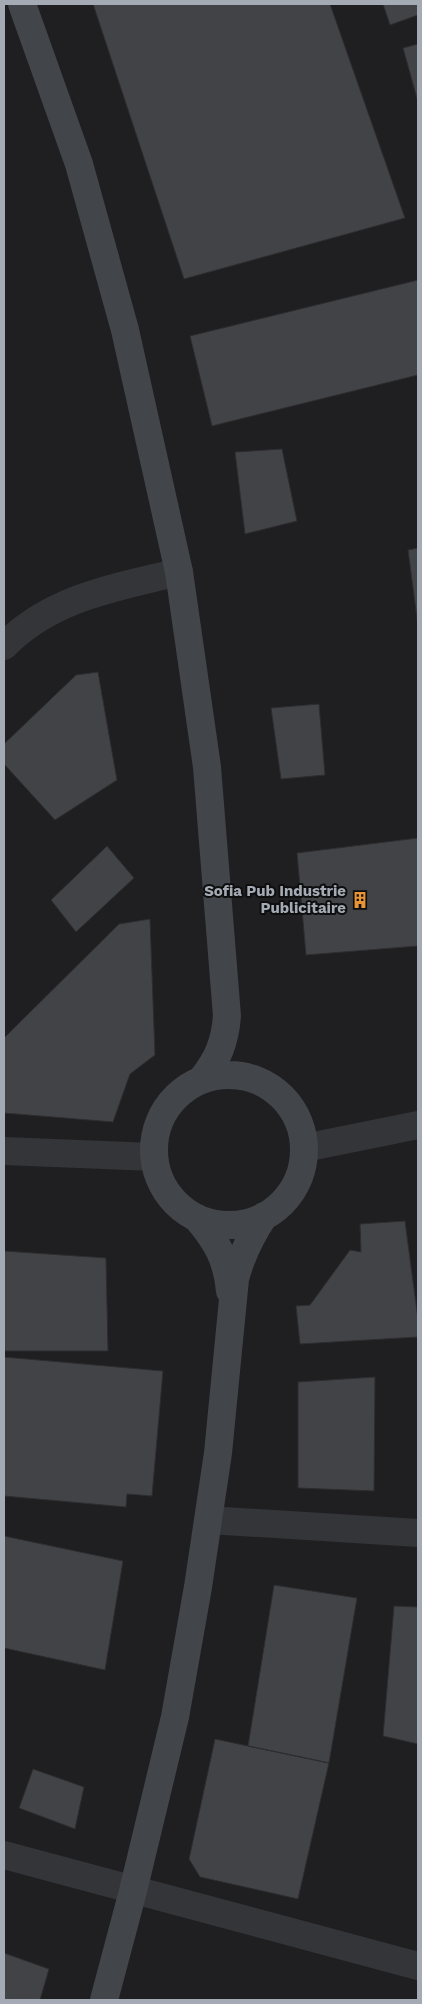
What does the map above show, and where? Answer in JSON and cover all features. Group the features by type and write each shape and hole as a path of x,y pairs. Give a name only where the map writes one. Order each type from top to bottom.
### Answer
{"street":[{"path":"22,4 79,164 124,330 180,572 207,767 227,1016 226,1034 221,1050 213,1065 202,1079"},
{"path":"4,646 19,631 48,612 87,595 180,572"},
{"path":"227,1016 239,1049 261,1081"},
{"path":"222,1074 242,1075 261,1081 278,1093 292,1109 301,1128 304,1148 302,1169 294,1188 281,1204 264,1216 248,1223 231,1225 197,1218 181,1208 168,1193 159,1176 154,1157 156,1132 165,1109 181,1091 202,1079 222,1074"},
{"path":"304,1148 418,1125"},
{"path":"4,1150 154,1157"},
{"path":"104,2000 134,1891 175,1717 198,1587 218,1452 235,1279 241,1257 251,1236 264,1216"},
{"path":"197,1218 215,1240 223,1258 232,1302"},
{"path":"208,1520 418,1534"},
{"path":"4,1855 418,1966"}],"shaded area":[{"path":"4,4 418,4 418,2000 4,2000"}],"building":[{"path":"93,4 330,4 405,218 184,279"},
{"path":"383,4 418,4 418,15 390,25"},
{"path":"418,44 418,102 403,48"},
{"path":"418,280 418,375 212,426 190,336"},
{"path":"282,449 297,521 245,534 235,452"},
{"path":"418,548 418,626 408,550"},
{"path":"98,672 117,780 55,820 4,764 4,744 76,675"},
{"path":"319,704 325,775 281,779 271,708"},
{"name":"Sofia Pub Industrie Publicitaire","path":"418,838 418,946 306,955 297,853"},
{"path":"107,846 134,878 76,932 51,900"},
{"path":"150,919 155,1055 130,1074 113,1122 4,1113 4,1038 119,924"},
{"path":"405,1221 418,1319 418,1337 300,1344 296,1306 310,1305 350,1250 361,1252 360,1224"},
{"path":"4,1251 106,1258 108,1351 4,1351"},
{"path":"4,1357 163,1371 152,1496 127,1494 126,1507 4,1496"},
{"path":"375,1377 374,1491 298,1488 298,1382"},
{"path":"4,1536 123,1561 105,1670 4,1648"},
{"path":"274,1585 357,1598 329,1763 248,1746"},
{"path":"394,1606 418,1607 418,1744 383,1736"},
{"path":"215,1739 329,1763 298,1899 200,1877 189,1859"},
{"path":"33,1769 84,1787 75,1829 19,1808"},
{"path":"4,1953 49,1969 40,2000 4,2000"}],"place":[{"name":"Sofia Pub Industrie Publicitaire","path":"360,900"}]}
